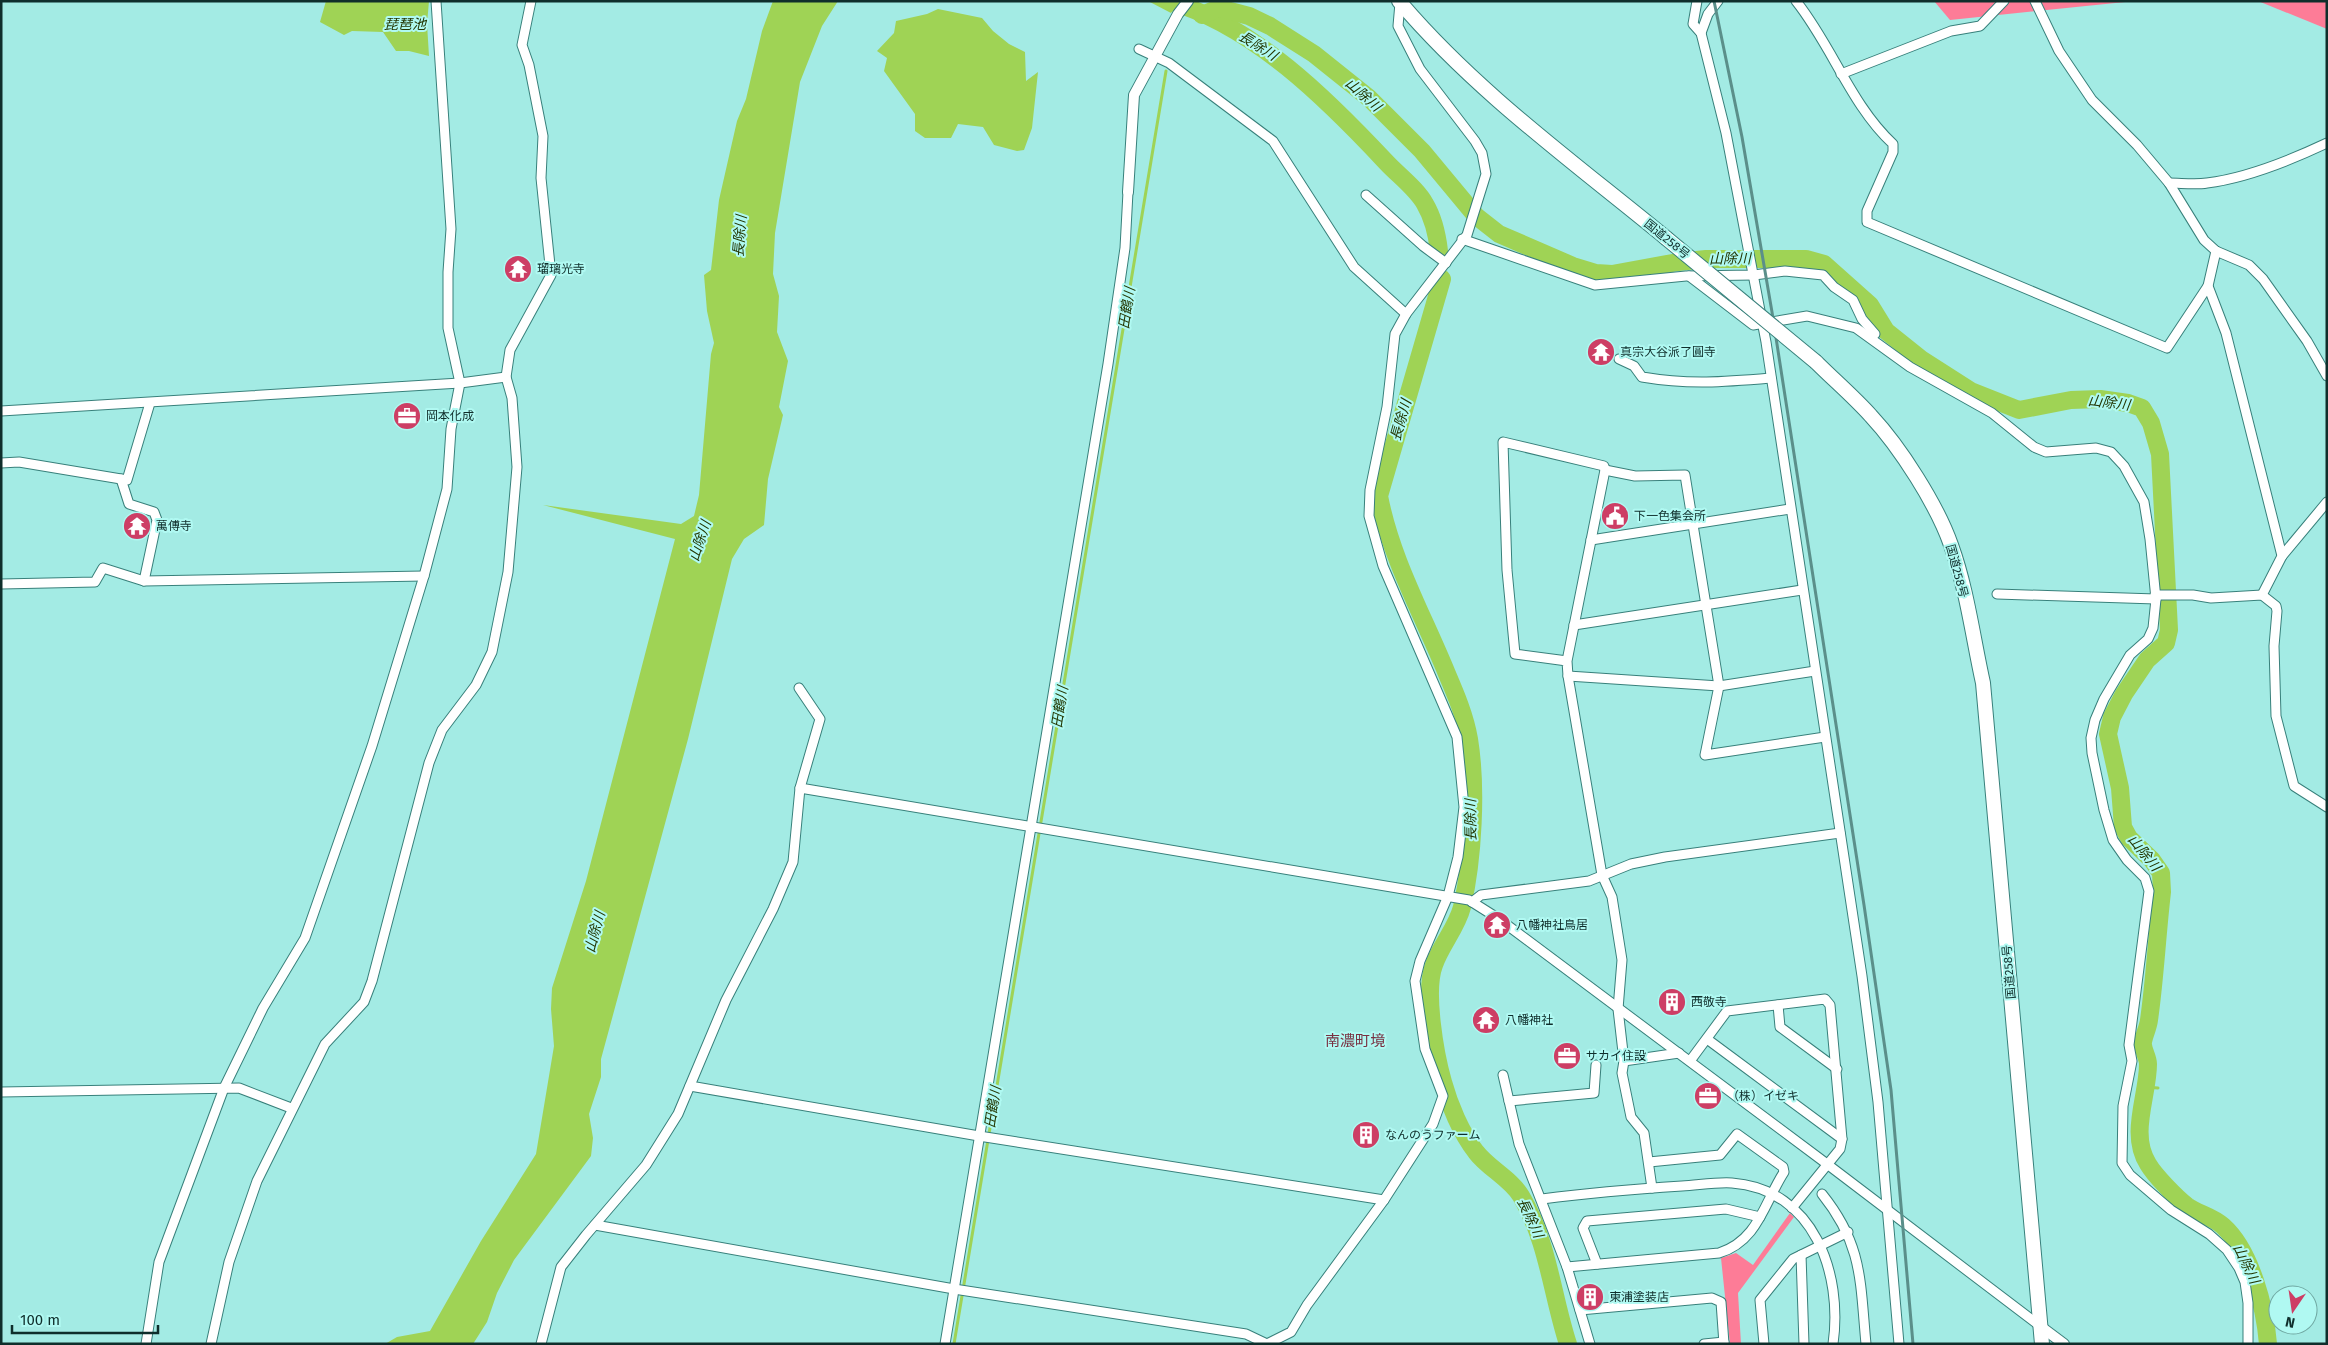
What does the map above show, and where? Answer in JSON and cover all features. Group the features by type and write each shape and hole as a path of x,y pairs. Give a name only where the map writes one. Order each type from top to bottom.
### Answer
{"highway":[{"name":"国道258号","path":"1400,2 1452,58 1516,115 1816,362 1872,417 1904,458 1932,504 1951,545 1983,683 2042,1344"}],"street":[{"path":"146,1344 159,1262 224,1088 263,1008 304,938 372,746 424,576 447,488 451,430 460,383 448,328 448,272 451,229 436,34 436,1"},
{"path":"211,1344 230,1262 254,1190 291,1108 325,1044 364,1002 372,981 429,763 442,730 476,685 492,652 508,572 517,466 512,398 506,376 510,350 551,276 541,178 543,136 529,65 522,45 531,1"},
{"path":"945,1344 1037,829 1109,354 1125,248 1134,96 1178,14 1188,1"},
{"path":"1697,1 1693,24 1701,33 1726,133 1754,275 1865,995 1888,1211 1899,1344"},
{"path":"1701,33 1708,14 1718,1"},
{"path":"1796,1 1816,26 1841,74 1879,131 1894,144 1894,152 1867,211 1867,222 2167,348 2208,286 2216,251"},
{"path":"1841,74 1951,31 1980,26 2004,1"},
{"path":"2036,1 2059,51 2092,100 2137,145 2169,183 2204,240 2216,251 2249,265 2256,270 2307,341 2327,376"},
{"path":"595,1225 956,1289 1246,1334 1267,1344 1291,1332 1307,1305 1384,1200 1433,1124 1442,1096 1425,1049 1415,981 1420,961 1451,897 1464,807 1457,737 1383,566 1369,516 1370,490 1387,407 1395,334 1406,314 1464,237 1486,174 1482,153 1476,141 1420,69 1398,26 1400,2"},
{"path":"1139,49 1169,63 1274,141 1354,267 1406,314"},
{"path":"2169,183 2207,183 2253,172 2294,158 2327,143"},
{"path":"1366,195 1423,246 1446,263"},
{"path":"1464,237 1596,285 1689,276 1754,275 1785,271 1823,275 1834,287 1853,300 1868,327 1887,345 1888,350"},
{"path":"1689,276 1753,325 1807,316 1836,322 1864,332 1910,367 1992,413 2034,447 2046,452 2096,448 2111,452 2124,466 2144,502 2156,597 2153,628 2148,639 2130,654 2104,699 2095,720 2091,738 2100,791 2113,840 2127,860 2145,878 2149,891 2129,1045 2132,1061 2123,1106 2122,1163 2130,1175 2171,1210 2209,1234 2227,1250 2245,1282 2248,1303 2248,1344"},
{"path":"2208,286 2226,333 2282,556"},
{"path":"1619,359 1634,366 1642,377 1678,383 1730,382 1771,378"},
{"path":"1,411 460,383 506,376"},
{"path":"1,463 19,462 127,480 150,403"},
{"path":"1567,661 1515,654 1507,570 1503,442 1576,458 1604,466 1606,470 1635,476 1685,475 1719,686 1705,755 1825,737"},
{"path":"1606,470 1567,661 1602,875 1612,897 1622,960 1618,1009 1624,1061 1622,1072 1631,1117 1644,1133 1652,1188"},
{"path":"121,479 129,504 154,512 157,520 144,581"},
{"path":"2262,595 2282,556 2327,502"},
{"path":"1591,540 1790,509"},
{"path":"1,584 95,582 103,568 144,581 424,576"},
{"path":"1574,625 1802,590"},
{"path":"1997,594 2156,597 2177,594 2211,598 2262,595 2276,606 2277,611 2274,646 2276,716 2294,786 2327,807"},
{"path":"1568,676 1719,686 1815,671"},
{"path":"541,1344 561,1268 646,1166 678,1114 726,1000 773,909 793,862 800,788 820,719 799,688"},
{"path":"800,788 1471,901 1499,919 1690,1061 2064,1344"},
{"path":"1471,901 1481,895 1589,881 1631,864 1665,857 1840,833"},
{"path":"1690,1061 1728,1011 1825,1000 1830,1005 1842,1139 1840,1148 1792,1208"},
{"path":"1778,1005 1780,1027 1837,1069"},
{"path":"1707,1039 1842,1139"},
{"path":"1624,1061 1679,1053"},
{"path":"1509,1100 1594,1093 1596,1065"},
{"path":"1503,1075 1519,1144 1567,1267 1590,1344"},
{"path":"690,1086 993,1138 1384,1200"},
{"path":"1,1092 239,1088 291,1108"},
{"path":"1567,1267 1719,1253 1743,1242 1760,1217 1784,1172 1783,1167 1737,1134 1720,1155 1649,1162"},
{"path":"1542,1199 1652,1188 1732,1183 1771,1194 1800,1214 1821,1245 1832,1282 1833,1344"},
{"path":"1822,1194 1840,1216 1856,1253 1866,1344"},
{"path":"1596,1264 1583,1228 1587,1221 1726,1209 1760,1217"},
{"path":"1764,1344 1760,1300 1793,1258 1848,1232"},
{"path":"1801,1255 1804,1344"},
{"path":"1580,1310 1712,1298 1721,1302 1724,1343 1704,1344"}],"shaded area":[{"path":"1934,1 2135,1 1950,20"},
{"path":"2258,1 2327,1 2327,29"},
{"path":"1790,1213 1794,1217 1738,1293 1741,1344 1730,1344 1721,1258 1736,1253 1753,1265"}],"water":[{"name":"琵琶池","path":"326,1 429,1 427,24 429,56 409,51 396,51 383,32 352,31 344,35 320,22"},
{"path":"773,1 838,1 822,26 800,82 775,233 773,274 779,296 777,332 788,361 779,407 783,415 768,479 764,525 744,539 732,559 688,739 601,1059 601,1077 589,1114 593,1138 591,1156 514,1260 497,1293 487,1322 473,1344 385,1344 397,1337 430,1331 481,1241 536,1154 554,1046 551,1009 552,988 586,881 675,539 543,505 681,524 694,516 699,495 711,354 714,343 707,311 704,275 711,270 719,200 737,121 746,99 762,31"},
{"path":"1148,1 1179,1 1171,13"},
{"path":"938,9 982,18 993,31 1009,44 1025,52 1026,81 1038,72 1032,128 1024,150 1017,151 994,145 983,127 958,124 951,138 925,138 915,131 915,114 884,71 887,58 877,51 894,33 896,21 927,14"}],"waterway":[{"name":"長除川","path":"1169,1 1200,12 1230,28 1259,46 1314,90 1422,198 1433,221 1439,251"},
{"name":"山除川","path":"1202,15 1219,8 1249,16 1270,26 1314,54 1369,98 1422,151 1476,216 1499,234 1573,266 1596,273 1612,274 1706,259 1806,259 1824,264 1870,305 1886,331 1921,359 1971,391 2019,410 2071,400 2100,399 2128,403 2142,408 2151,423 2160,454 2169,630 2166,643 2147,660 2124,694 2112,717 2108,734 2120,788 2123,827 2129,838 2152,860 2161,873 2162,892 2153,988 2143,1042 2148,1064 2141,1115 2140,1140 2148,1164 2166,1186 2187,1206 2223,1226 2233,1237 2255,1280 2264,1313 2268,1344"},
{"name":"田鶴川","path":"954,1344 1166,71"},
{"name":"長除川","path":"1442,279 1379,496 1384,519 1399,564 1460,706 1469,739 1471,758 1473,823 1466,888 1460,914 1441,950 1431,976 1430,1006 1432,1023 1443,1082 1452,1109 1461,1127 1481,1158 1517,1190 1530,1213 1544,1250 1568,1344"},
{"path":"2145,1087 2158,1088"}],"railway":[{"path":"1714,1 1742,137 1772,312 1864,905 1891,1090 1913,1344"}],"place":[{"name":"瑠璃光寺","path":"518,269"},
{"name":"真宗大谷派了圓寺","path":"1601,352"},
{"name":"岡本化成","path":"407,416"},
{"name":"下一色集会所","path":"1615,516"},
{"name":"萬傅寺","path":"137,526"},
{"name":"八幡神社鳥居","path":"1497,925"},
{"name":"西敬寺","path":"1672,1002"},
{"name":"八幡神社","path":"1486,1020"},
{"name":"サカイ住設","path":"1567,1056"},
{"name":"（株）イゼキ","path":"1708,1096"},
{"name":"なんのうファーム","path":"1366,1135"},
{"name":"東浦塗装店","path":"1590,1297"}],"district":[{"name":"南濃町境","path":"1355,1041"}]}
